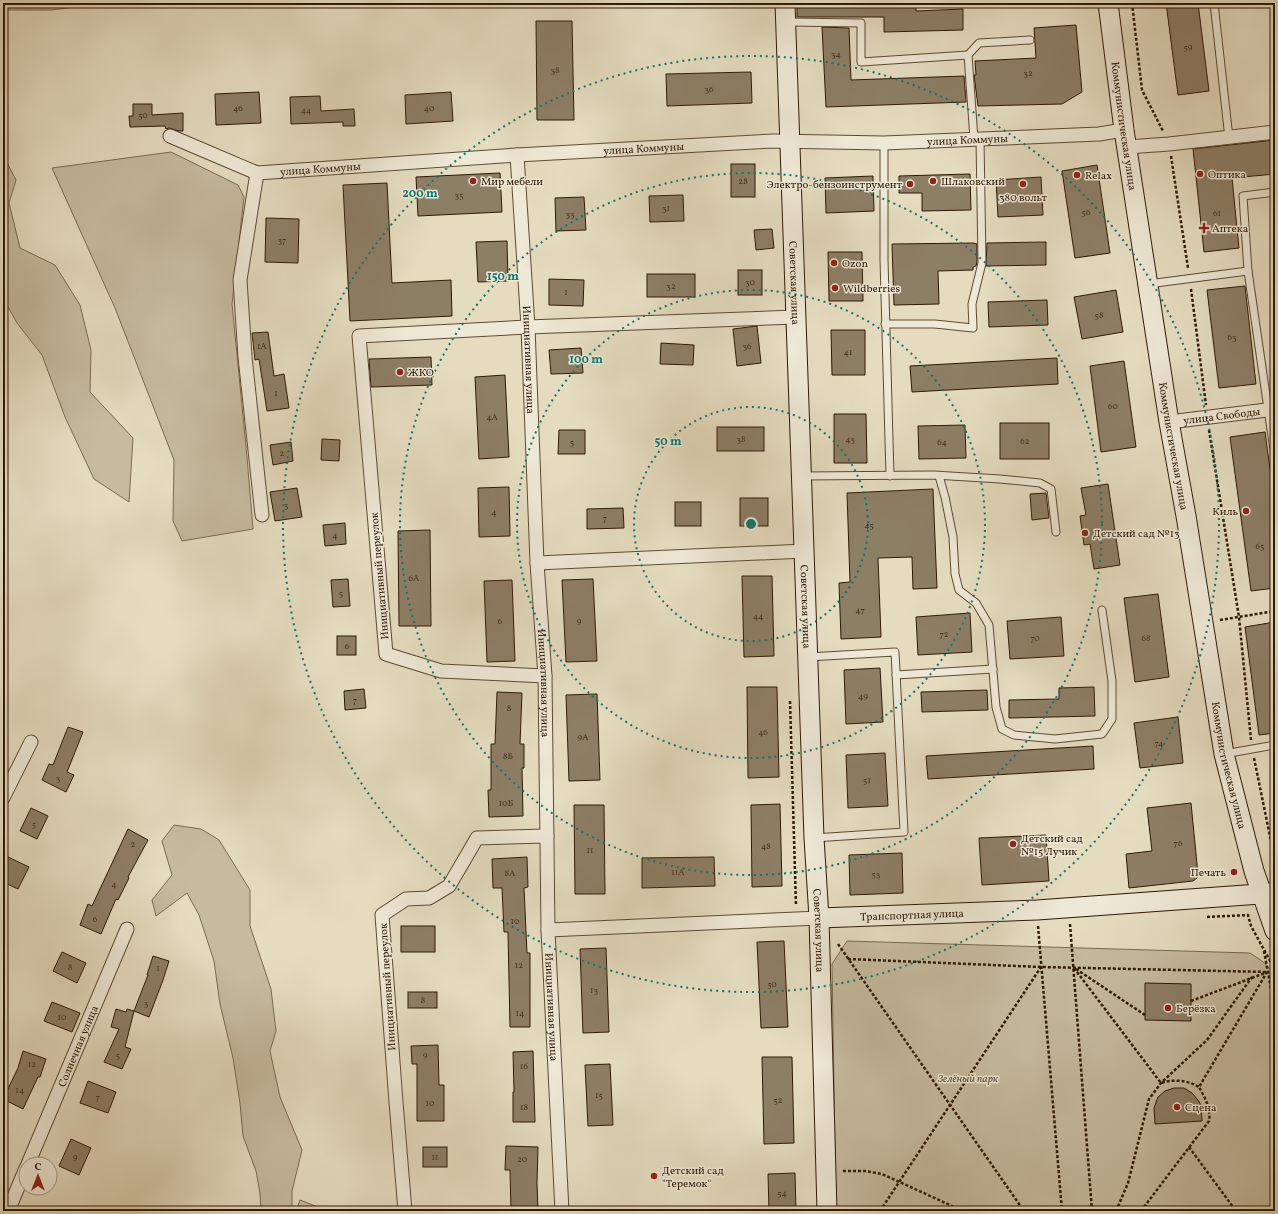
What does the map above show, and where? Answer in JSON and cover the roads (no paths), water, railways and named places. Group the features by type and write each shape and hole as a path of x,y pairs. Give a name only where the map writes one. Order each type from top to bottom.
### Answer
{"street":[{"name":"Советская улица","path":"785,3 814,838 819,918 828,1211"},
{"name":"Коммунистическая улица","path":"1108,3 1126,139 1169,422 1186,516 1224,754 1254,870 1269,893 1275,931"},
{"name":"улица Коммуны","path":"170,136 257,173 517,155 790,141 819,143 884,143 1098,134 1126,139 1229,138 1275,132"},
{"name":"Инициативная улица","path":"517,155 528,327 537,563 545,676 548,930 562,1211"},
{"path":"257,173 240,280 245,357 262,515"},
{"path":"528,327 795,317"},
{"name":"Инициативный переулок","path":"528,327 359,336 386,654 441,671 545,676"},
{"name":"улица Свободы","path":"1169,422 1272,410"},
{"path":"537,563 804,551"},
{"path":"3,798 31,742"},
{"name":"Инициативный переулок","path":"405,1211 382,915 406,899 429,898 449,886 477,838 547,836"},
{"name":"Транспортная улица","path":"548,930 1037,910 1269,893"},
{"name":"Солнечная улица","path":"31,1156 127,929"},
{"path":"8,1211 18,1187"}],"lane":[{"path":"1214,3 1229,138"},
{"path":"785,22 860,23 860,62 968,56"},
{"path":"886,324 935,324 973,328 972,304 982,263 977,139 968,56 979,43 1030,40"},
{"path":"884,143 884,260 890,476"},
{"path":"1275,192 1243,196 1248,271 1272,410 1275,457"},
{"path":"1148,284 1248,271"},
{"path":"801,476 938,476 1000,479 1040,483 1051,489 1056,532"},
{"path":"938,476 945,497 953,537 955,574 959,590 976,603 989,625 996,707 1002,729 1014,735 1055,739 1102,734 1112,719 1112,681 1102,610"},
{"path":"808,657 895,652 904,832 814,838"},
{"path":"896,675 993,669"},
{"path":"1224,754 1275,745"}],"place":[{"name":"Оптика","path":"1200,174"},
{"name":"Relax","path":"1077,175"},
{"name":"Мир мебели","path":"473,181"},
{"name":"Шлаковский","path":"933,181"},
{"name":"Электро-бензоинструмент","path":"910,184"},
{"name":"380 вольт","path":"1023,184"},
{"name":"Аптека","path":"1204,228"},
{"name":"Ozon","path":"834,263"},
{"name":"Wildberries","path":"835,288"},
{"name":"ЖКО","path":"400,372"},
{"name":"Киль","path":"1246,511"},
{"name":"Детский сад №13","path":"1085,533"},
{"name":"Детский сад №15 Лучик","path":"1013,844"},
{"name":"Печать","path":"1234,872"},
{"name":"Берёзка","path":"1168,1008"},
{"name":"Сцена","path":"1177,1107"},
{"name":"Детский сад \"Теремок\"","path":"654,1176"}],"park label":[{"name":"Зелёный парк","path":"968,1078"}]}
